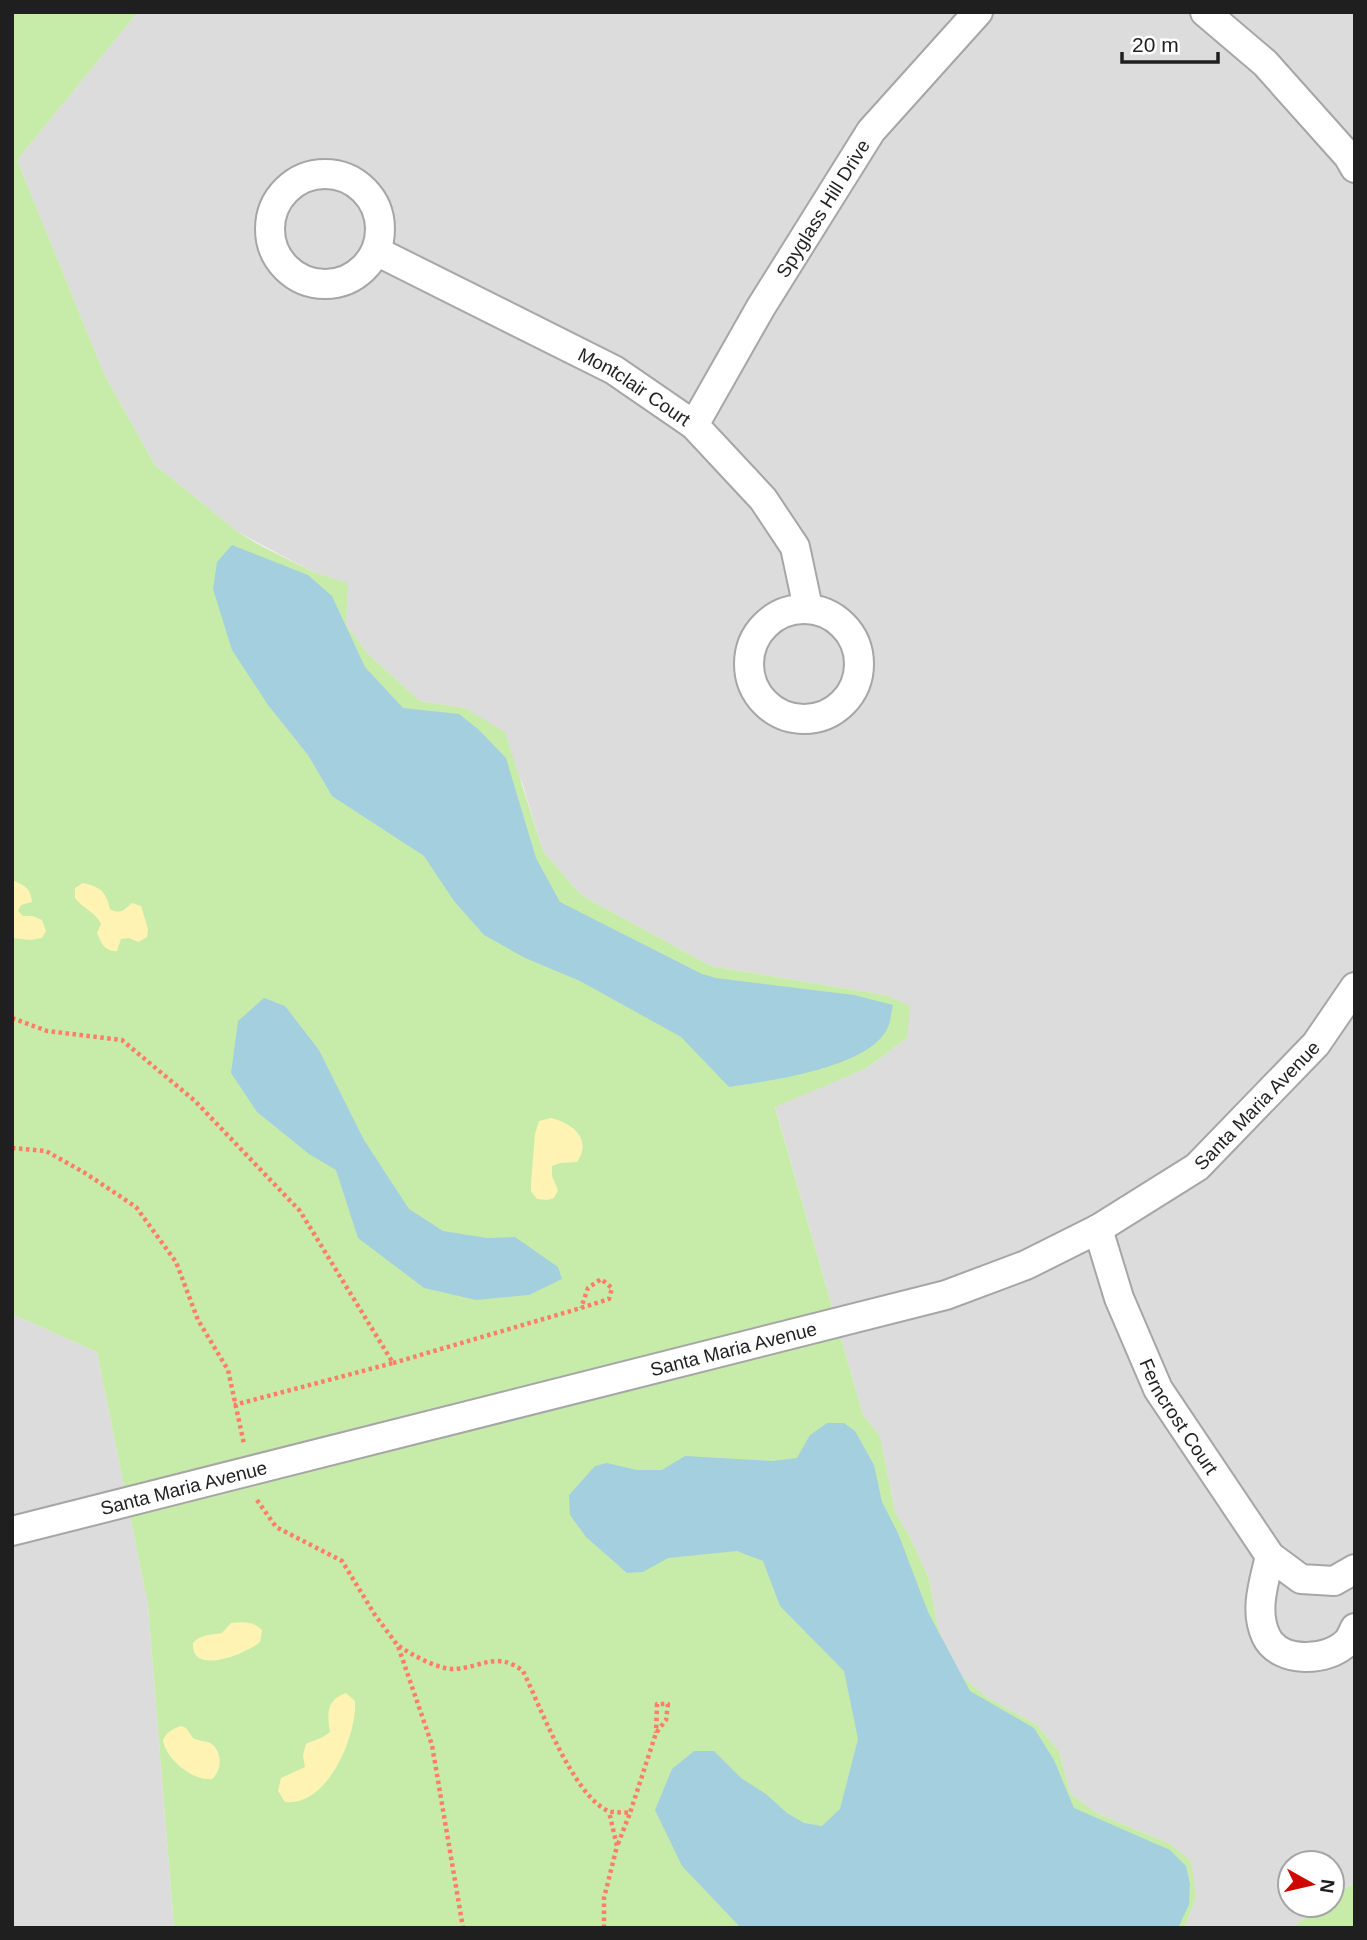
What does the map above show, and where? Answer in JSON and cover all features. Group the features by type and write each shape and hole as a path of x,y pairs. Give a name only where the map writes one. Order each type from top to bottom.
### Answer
{"street":[{"name":"Spyglass Hill Drive","path":"694,425 761,307 871,131 978,12"},
{"path":"1205,12 1265,63 1348,156 1355,168"},
{"name":"Montclair Court","path":"376,251 614,370 694,425 764,499 795,547 808,608"},
{"name":"Santa Maria Avenue","path":"12,1531 946,1294 1026,1265 1098,1229 1197,1167 1316,1044 1355,987"},
{"name":"Ferncrost Court","path":"1098,1229 1119,1298 1158,1389 1270,1556 1301,1579 1334,1581 1355,1569"},
{"path":"1270,1556 1259,1602 1266,1637 1286,1655 1320,1657 1347,1642 1355,1628"}],"path":[{"path":"12,1018 47,1031 122,1040 195,1101 300,1211 393,1363"},
{"path":"12,1148 46,1151 136,1207 176,1262 198,1320 228,1370 256,1500 276,1527 342,1560 374,1615 398,1646 432,1745 463,1928"},
{"path":"234,1405 393,1363 581,1308 609,1299 612,1288 601,1279 588,1288 581,1308"},
{"path":"398,1646 415,1656 453,1669 499,1660 513,1663 523,1671 571,1771 591,1797 609,1812 617,1846"},
{"path":"604,1928 604,1898 617,1846 656,1733 657,1704 668,1704 666,1720 656,1733"},
{"path":"609,1812 630,1813"}],"shaded area":[{"path":"138,12 1355,12 1355,1882 1346,1888 1346,1849 1276,1849 1276,1919 1304,1919 1292,1928 1185,1928 1196,1897 1170,1844 1096,1813 1070,1793 1059,1751 1037,1725 985,1696 952,1668 937,1624 929,1579 895,1512 880,1436 863,1415 775,1106 867,1068 907,1038 885,995 711,966 581,895 543,851 522,782 465,708 420,701 368,654 346,625 347,583 313,572 238,532 155,465 105,376 17,160"},
{"path":"12,1314 97,1352 148,1605 174,1928 12,1928"}],"green space":[{"path":"12,12 138,12 17,160 105,376 155,465 238,532 313,572 348,583 346,625 368,654 420,701 465,708 505,732 543,851 581,895 711,966 885,995 910,1006 907,1038 867,1068 775,1107 863,1415 880,1436 895,1512 929,1579 937,1624 952,1668 985,1696 1037,1725 1059,1751 1070,1793 1096,1813 1170,1844 1191,1861 1196,1897 1185,1928 174,1928 148,1605 97,1352 12,1314"},
{"path":"1355,1882 1355,1928 1292,1928 1304,1919 1346,1919 1346,1888"}],"sand":[{"path":"12,880 23,885 30,893 32,902 21,905 18,911 23,916 42,920 46,931 42,938 12,938"},
{"path":"83,883 101,891 113,911 122,911 132,903 141,906 148,929 147,937 138,942 129,938 121,939 117,951 106,948 97,933 101,924 99,920 75,898 75,888"},
{"path":"551,1118 573,1128 583,1146 577,1162 552,1166 552,1176 558,1190 554,1198 537,1199 531,1191 535,1134 539,1121"},
{"path":"231,1623 248,1623 259,1627 262,1630 260,1642 244,1652 210,1661 201,1659 195,1653 193,1643 196,1640 206,1635 222,1633"},
{"path":"346,1693 355,1701 354,1715 351,1732 337,1766 327,1781 314,1793 300,1800 285,1802 278,1791 281,1778 305,1767 303,1755 306,1744 330,1732 329,1708 339,1696"},
{"path":"181,1726 186,1728 193,1738 210,1743 217,1751 220,1761 218,1771 212,1779 188,1773 169,1754 163,1740 170,1731"}],"water":[{"path":"232,545 308,575 332,596 365,667 403,708 459,714 506,758 536,858 560,902 702,974 854,995 893,1005 888,1027 878,1041 861,1053 817,1070 729,1087 681,1037 580,981 525,958 484,935 454,901 424,856 332,796 308,755 268,705 232,650 213,589 217,562"},
{"path":"264,998 285,1006 319,1050 364,1140 409,1209 443,1231 487,1238 515,1237 558,1267 562,1279 529,1295 476,1300 424,1288 358,1238 336,1170 309,1154 257,1112 231,1073 238,1021"},
{"path":"827,1423 844,1423 855,1431 874,1465 882,1502 898,1533 928,1612 970,1691 1034,1728 1054,1760 1074,1808 1170,1850 1186,1866 1190,1884 1189,1905 1178,1928 741,1928 682,1866 655,1810 672,1769 694,1751 714,1751 741,1778 804,1823 822,1826 840,1809 858,1739 844,1671 780,1606 763,1561 737,1551 668,1558 643,1572 627,1573 586,1537 570,1515 569,1495 595,1466 607,1463 637,1470 662,1470 685,1456 772,1461 797,1458 810,1435"}]}
